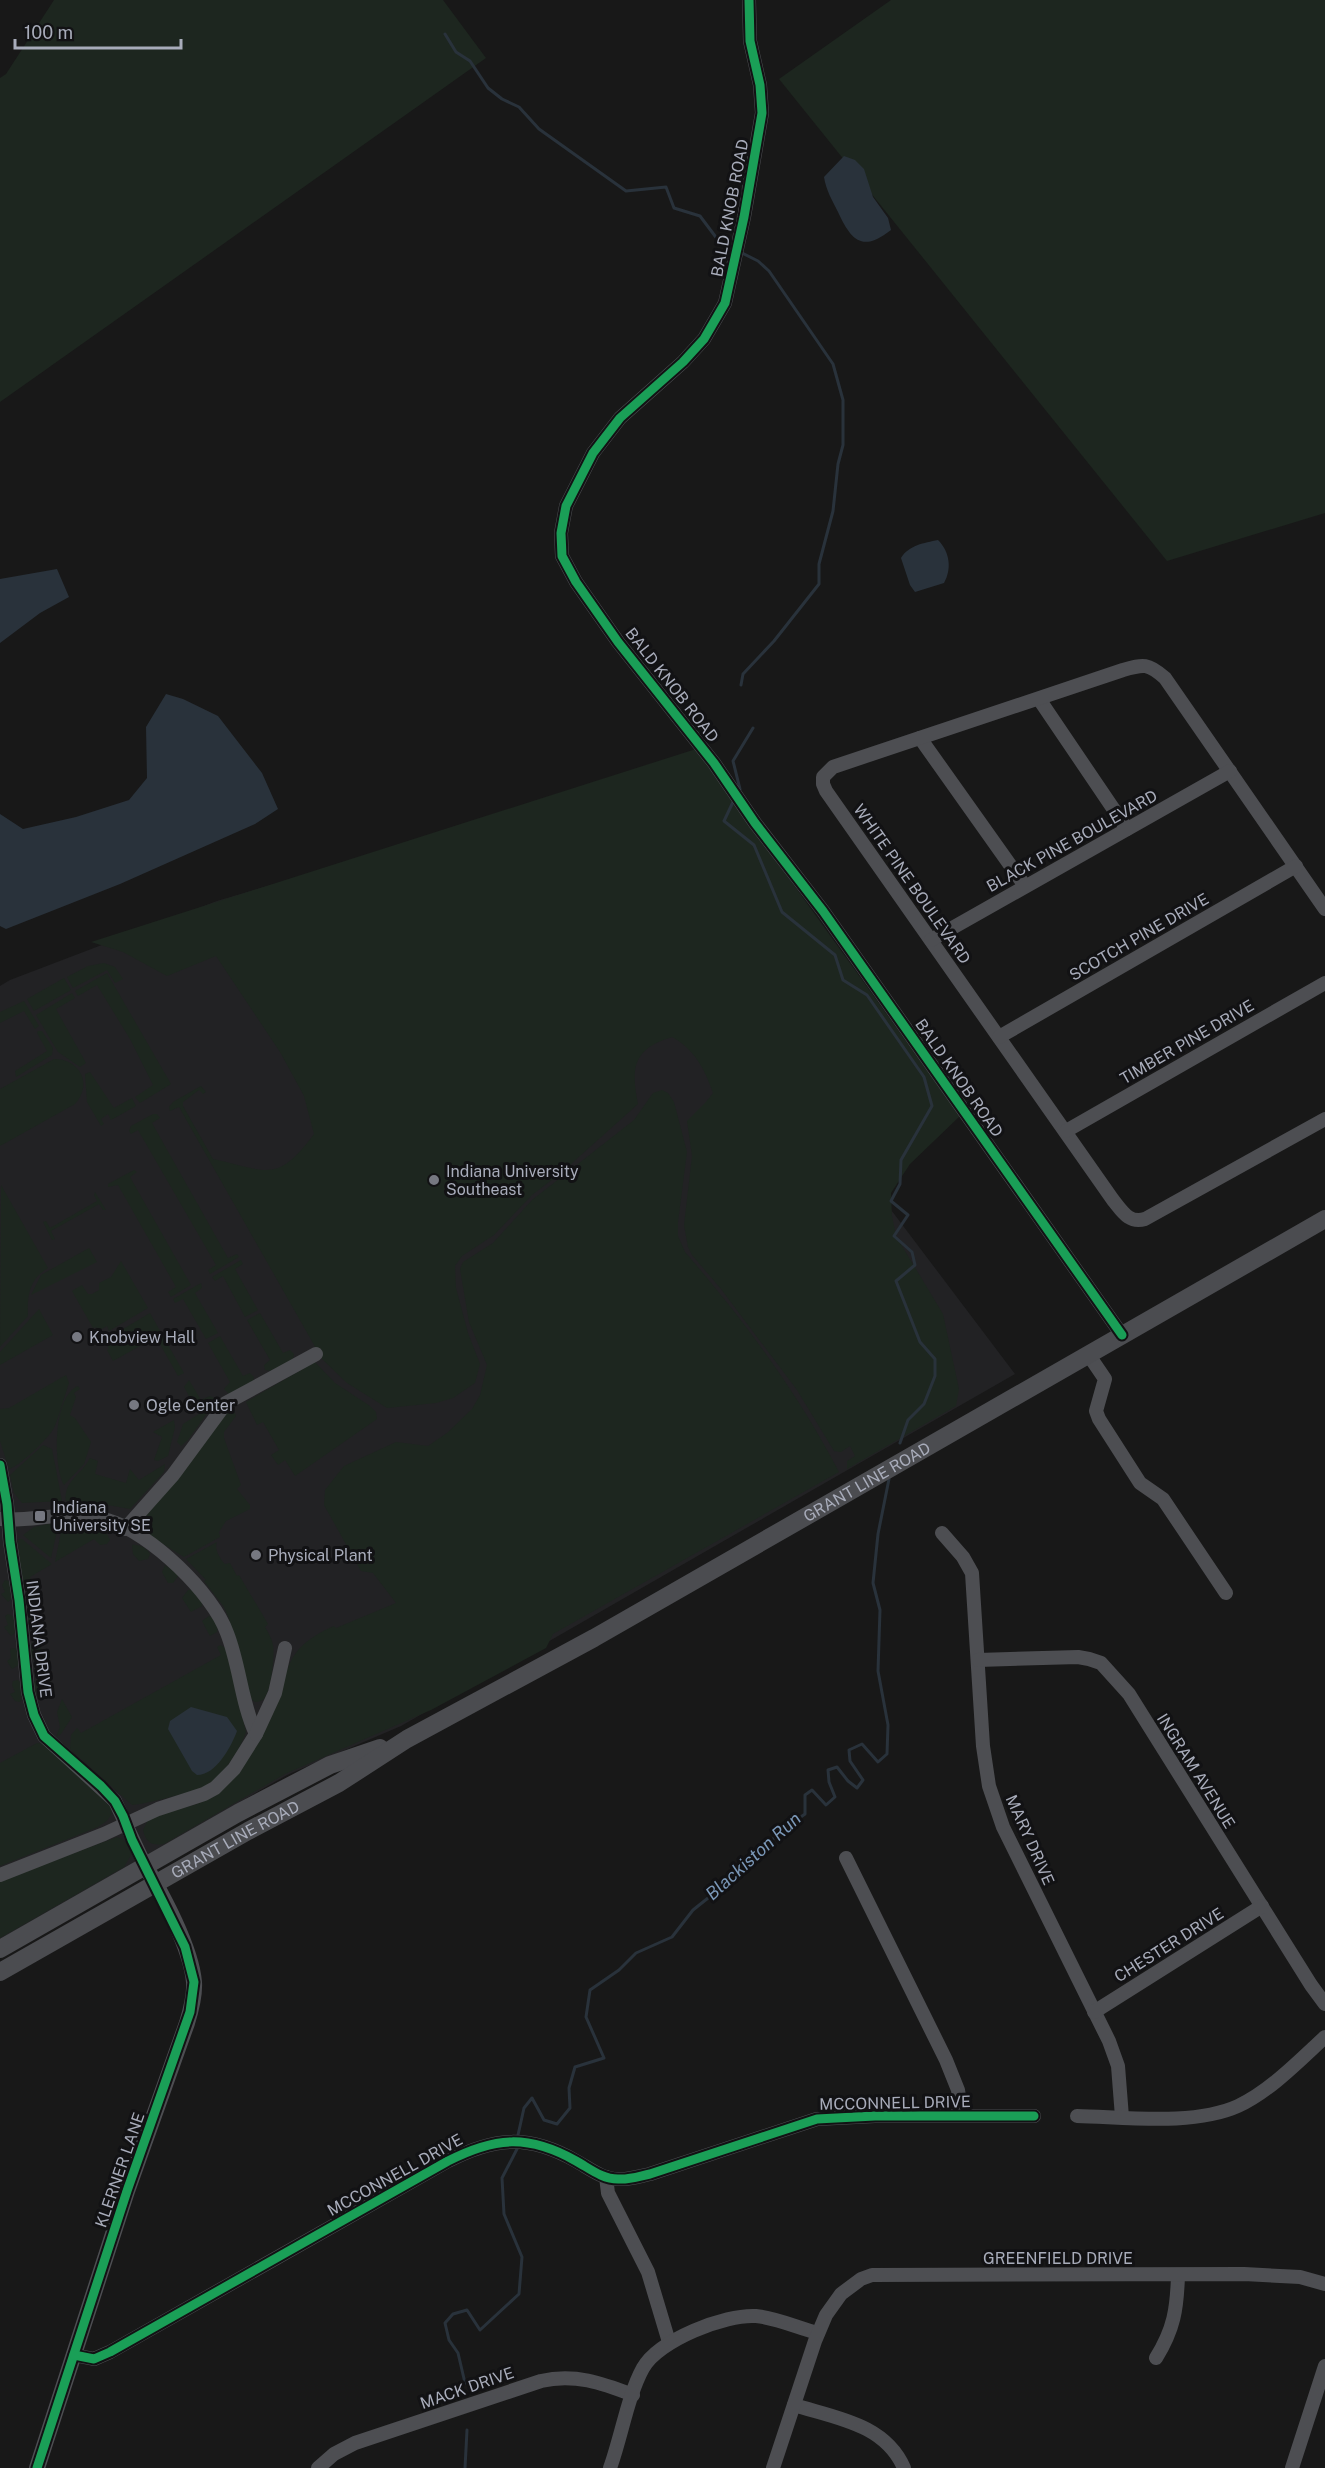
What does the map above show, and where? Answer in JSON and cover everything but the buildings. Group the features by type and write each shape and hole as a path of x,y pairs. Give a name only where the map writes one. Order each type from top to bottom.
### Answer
{"main road":[{"name":"GRANT LINE ROAD","path":"0,1972 248,1831 339,1783 407,1739 594,1638 1325,1219"},
{"name":"GRANT LINE ROAD","path":"0,1949 145,1865 330,1765 407,1739"}],"street":[{"name":"BALD KNOB ROAD","path":"749,0 750,41 760,85 762,113 744,217 725,303 704,339 683,362 620,418 592,453 566,506 561,533 562,556 576,582 618,642 714,763 755,823 823,912 1122,1335"},
{"name":"WHITE PINE BOULEVARD","path":"1230,771 1165,678 1154,668 1139,666 833,767 827,771 823,784 1125,1215 1137,1221 1171,1206 1325,1119"},
{"path":"1039,699 1126,829"},
{"path":"921,738 1026,886"},
{"path":"1230,771 1325,909"},
{"name":"BLACK PINE BOULEVARD","path":"931,940 1230,771"},
{"name":"SCOTCH PINE DRIVE","path":"999,1037 1296,866"},
{"name":"TIMBER PINE DRIVE","path":"1066,1131 1325,983"},
{"path":"125,1529 173,1475 226,1403 316,1354"},
{"path":"1088,1354 1105,1379 1096,1411 1099,1419 1140,1483 1163,1499 1226,1593"},
{"name":"INDIANA DRIVE","path":"0,1465 4,1476 4,1520 28,1692 34,1715 44,1736 109,1794 127,1824 145,1865"},
{"path":"4,1520 40,1516 81,1516 111,1521 161,1551 205,1595 228,1633 243,1697 256,1734"},
{"name":"MARY DRIVE","path":"942,1533 963,1557 972,1574 982,1746 988,1786 1004,1827 1119,2066 1122,2117"},
{"path":"0,1875 127,1824 158,1809 204,1794 215,1788 234,1769 256,1734 275,1693 285,1648"},
{"name":"INGRAM AVENUE","path":"978,1660 1078,1657 1101,1663 1129,1694 1325,2004"},
{"name":"MCCONNELL DRIVE","path":"846,1858 946,2060 958,2090 962,2116"},
{"name":"KLERNER LANE","path":"38,2468 127,2191 187,2023 194,1996 194,1982 185,1947 145,1865"},
{"name":"CHESTER DRIVE","path":"1094,2012 1262,1906"},
{"path":"1077,2116 1202,2116 1237,2107 1267,2088 1325,2037"},
{"name":"MCCONNELL DRIVE","path":"74,2355 88,2360 100,2357 448,2162 481,2146 503,2142 538,2146 573,2159 606,2177 627,2179 650,2174 817,2119 863,2116 1035,2116"},
{"path":"606,2177 608,2193 648,2272 669,2342"},
{"name":"GREENFIELD DRIVE","path":"773,2468 826,2315 842,2294 861,2279 873,2275 1274,2275 1300,2277 1325,2284"},
{"path":"1156,2358 1174,2323 1178,2275"},
{"path":"610,2468 633,2395 648,2360 669,2342 694,2331 745,2316 765,2318 818,2333"},
{"path":"1292,2468 1325,2366"},
{"name":"MACK DRIVE","path":"318,2468 334,2454 355,2443 541,2381 579,2377 633,2395"},
{"path":"794,2405 874,2432 898,2454 904,2468"}],"shaded area":[{"path":"54,0 443,0 486,58 0,402 0,78 6,74"},
{"path":"891,0 1325,0 1325,513 1167,561 779,79"},
{"path":"844,156 855,160 864,169 873,197 888,218 891,230 872,241 865,242 853,236 843,222 826,186 824,177"},
{"path":"938,540 947,555 949,566 947,578 944,583 915,592 910,585 901,558 913,547"},
{"path":"57,569 69,597 40,613 0,643 0,579"},
{"path":"166,694 183,699 218,716 262,773 278,809 255,824 120,884 6,929 0,926 0,814 23,829 76,817 129,800 147,778 146,727"},
{"path":"696,749 960,1116 910,1164 891,1193 896,1236 943,1314 959,1389 956,1406 847,1469 847,1461 855,1456 850,1446 841,1452 834,1451 797,1390 688,1247 684,1225 692,1156 687,1121 713,1093 698,1060 680,1042 672,1037 659,1042 642,1054 635,1071 638,1104 561,1173 532,1195 494,1235 462,1256 455,1266 456,1288 468,1333 480,1364 475,1383 453,1398 436,1403 387,1408 347,1383 322,1359 179,1107 170,1111 169,1107 173,1102 201,1086 206,1092 203,1094 199,1090 183,1102 183,1106 213,1159 259,1170 280,1167 290,1161 314,1134 304,1096 280,1052 216,956 167,976 123,952 91,942"},
{"name":"Indiana University Southeast","path":"577,794 1015,1374 401,1726 287,1775 0,1939 0,986 10,980 217,901"},
{"path":"104,963 115,967 123,979 115,983 107,970 73,988 67,977 88,966"},
{"path":"107,973 171,1084 140,1103 135,1097 153,1085 130,1039 97,985 78,996 75,991"},
{"path":"64,978 71,990 34,1011 27,999"},
{"path":"72,993 75,998 56,1009 86,1063 80,1067 58,1052 36,1015"},
{"path":"24,1001 39,1026 35,1029 24,1011 0,1023 0,1012"},
{"path":"38,1031 42,1031 53,1048 52,1055 16,1077 15,1071 47,1051"},
{"path":"54,1059 71,1063 77,1068 83,1081 80,1096 75,1104 0,1146 0,1089"},
{"path":"90,1072 114,1108 132,1098 136,1106 111,1120 108,1114 101,1119 104,1124 101,1126 87,1102 85,1074"},
{"path":"662,1090 668,1093 674,1102 687,1152 678,1222 678,1236 685,1252 769,1358 806,1414 839,1472 553,1634 546,1648 431,1710 285,1774 164,1844 150,1843 143,1830 148,1820 212,1797 235,1775 264,1731 274,1711 287,1670 306,1642 334,1626 336,1628 396,1603 373,1573 361,1571 324,1505 325,1490 344,1466 396,1442 428,1446 447,1433 472,1409 480,1395 487,1365 469,1322 460,1269 463,1262 493,1243 532,1200 634,1120 653,1093"},
{"path":"157,1114 160,1118 152,1123 228,1258 237,1254 239,1257 210,1274 208,1270 216,1265 138,1130 131,1134 129,1131 131,1126"},
{"path":"134,1170 137,1172 130,1177 191,1285 171,1297 168,1292 176,1287 118,1185 108,1187 108,1184"},
{"path":"1,1185 48,1268 37,1277 30,1289 28,1316 0,1347"},
{"path":"95,1192 106,1210 103,1210 99,1204 51,1231 55,1239 52,1240 43,1222 46,1221 50,1228 97,1201"},
{"path":"89,1248 97,1262 31,1295 41,1275"},
{"path":"241,1260 243,1264 235,1269 258,1310 245,1317 223,1276 215,1281 212,1277"},
{"path":"121,1261 148,1308 109,1331 107,1326 98,1331 96,1327 93,1328 72,1291 82,1285 88,1294 99,1290 99,1283 111,1277"},
{"path":"201,1283 202,1288 195,1293 218,1333 206,1339 183,1299 175,1303 173,1299"},
{"path":"39,1309 53,1335 0,1365 0,1352"},
{"path":"150,1313 184,1373 178,1376 156,1337 113,1361 106,1343 115,1338 113,1335"},
{"path":"260,1313 283,1353 290,1350 294,1354 293,1359 271,1371 265,1370 264,1365 270,1360 247,1320"},
{"path":"220,1336 243,1376 250,1373 254,1377 253,1381 229,1394 224,1389 230,1382 208,1343"},
{"path":"315,1362 335,1383 370,1406 376,1412 377,1419 295,1476 285,1460 278,1465 271,1455 279,1450 263,1422 257,1425 246,1402"},
{"path":"66,1375 69,1383 54,1428 33,1452 9,1469 0,1441 0,1409 9,1408"},
{"path":"189,1380 201,1400 210,1396 215,1402 188,1440 181,1446 177,1442 183,1424 199,1414 184,1387"},
{"path":"78,1386 80,1389 74,1393 76,1397 70,1415 75,1418 91,1442 84,1464 64,1485 58,1462 57,1431 64,1403 70,1392"},
{"path":"229,1410 234,1411 236,1416 224,1432 224,1438 241,1485 237,1489 250,1505 250,1509 226,1521 219,1532 220,1537 184,1557 142,1531 140,1520"},
{"path":"174,1420 175,1427 168,1456 158,1461 154,1460 162,1437 153,1432"},
{"path":"43,1445 52,1449 62,1501 22,1503 14,1493 10,1475"},
{"path":"90,1458 98,1461 95,1474 126,1483 130,1469 139,1480 165,1464 164,1472 130,1509 97,1503 66,1501 67,1489"},
{"path":"48,1524 58,1526 51,1558 23,1535 34,1527"},
{"path":"64,1525 91,1525 103,1530 110,1540 107,1544 100,1545 94,1539 55,1562"},
{"path":"18,1539 22,1539 52,1564 30,1577 32,1584 28,1587 23,1584 16,1547"},
{"path":"217,1542 219,1557 225,1564 230,1563 237,1576 239,1575 268,1624 265,1627 272,1640 272,1673 269,1689 264,1699 259,1702 251,1699 224,1607 204,1581 206,1580 186,1559"},
{"path":"132,1545 147,1550 150,1554 148,1559 139,1561 133,1554"},
{"path":"165,1565 179,1575 173,1583 168,1583 162,1572"},
{"path":"5,1580 9,1581 13,1597 8,1602 1,1594 5,1592 2,1585"},
{"path":"188,1590 193,1590 202,1601 202,1606 191,1612 182,1598"},
{"path":"29,1604 37,1609 38,1621 32,1625 27,1623 26,1606"},
{"path":"8,1614 14,1617 16,1632 11,1636 4,1627 8,1625 5,1616"},
{"path":"209,1616 218,1626 217,1632 210,1636 202,1621"},
{"path":"33,1642 41,1648 39,1661 31,1657 29,1646"},
{"path":"220,1645 226,1648 246,1732 239,1747 224,1770 204,1787 169,1798 132,1805 70,1749 71,1735 77,1728 81,1733 221,1655 217,1647"},
{"path":"14,1648 18,1651 19,1665 12,1669 7,1661 11,1658 10,1649"},
{"path":"39,1678 45,1685 50,1681 55,1689 39,1698 36,1696 33,1683"},
{"path":"18,1680 21,1683 23,1697 20,1702 15,1701 10,1694 15,1692 13,1681"},
{"path":"62,1699 72,1717 61,1734 56,1737 60,1727 57,1712"},
{"path":"191,1707 227,1717 237,1731 222,1759 204,1774 197,1775 192,1771 168,1729 170,1721"},
{"path":"37,1743 44,1744 112,1807 111,1814 98,1827 0,1866 0,1763"},
{"path":"117,1837 127,1844 131,1855 124,1867 0,1938 0,1881"}],"waterway":[{"path":"445,34 456,52 470,61 488,88 502,99 519,107 539,129 626,191 666,187 674,208 700,216 718,240 730,246"},
{"path":"740,252 758,261 769,271 833,364 843,400 843,445 838,464 833,511 819,564 819,584 774,641 743,674 741,685"},
{"name":"Blackiston Run","path":"740,789 733,761 753,728"},
{"name":"Blackiston Run","path":"733,802 724,821 754,845 782,912 835,955 843,980 867,995 924,1077 932,1106 901,1160 900,1184 891,1201 908,1215 894,1236 912,1252 915,1265 896,1281 920,1342 935,1359 935,1376 924,1404 908,1420 900,1443"},
{"name":"Blackiston Run","path":"518,2135 524,2108 532,2098 544,2120 557,2124 570,2108 569,2088 575,2067 604,2058 586,2017 590,1990 619,1970 636,1953 672,1937 693,1910 757,1859 778,1833 805,1814 805,1795 812,1790 826,1805 835,1797 829,1782 828,1770 837,1767 857,1788 863,1780 850,1761 849,1750 862,1744 878,1762 887,1754 888,1725 878,1671 880,1610 873,1583 878,1534 889,1479"},
{"name":"Blackiston Run","path":"465,2383 458,2353 449,2340 445,2323 453,2314 467,2310 480,2330 519,2294 522,2257 504,2214 502,2178 517,2149"},
{"name":"Blackiston Run","path":"465,2468 467,2430"}],"cycle path":[{"path":"749,0 750,41 760,85 762,113 744,217 725,303 704,339 683,362 620,418 593,453 566,506 561,533 562,556 576,582 618,642 714,763 755,823 823,911 1122,1335"},
{"path":"0,1465 19,1600 28,1692 34,1715 44,1736 115,1801 185,1947 194,1982 190,2012 127,2191 37,2468"},
{"path":"74,2355 94,2359 110,2352 448,2161 496,2143 512,2142 542,2146 559,2152 601,2175 612,2179 622,2179 650,2174 817,2119 875,2116 1034,2116"}],"place":[{"name":"Indiana University Southeast","path":"434,1180"},
{"name":"Knobview Hall","path":"77,1337"},
{"name":"Ogle Center","path":"134,1405"},
{"name":"Indiana University SE","path":"40,1516"},
{"name":"Physical Plant","path":"256,1555"}]}
